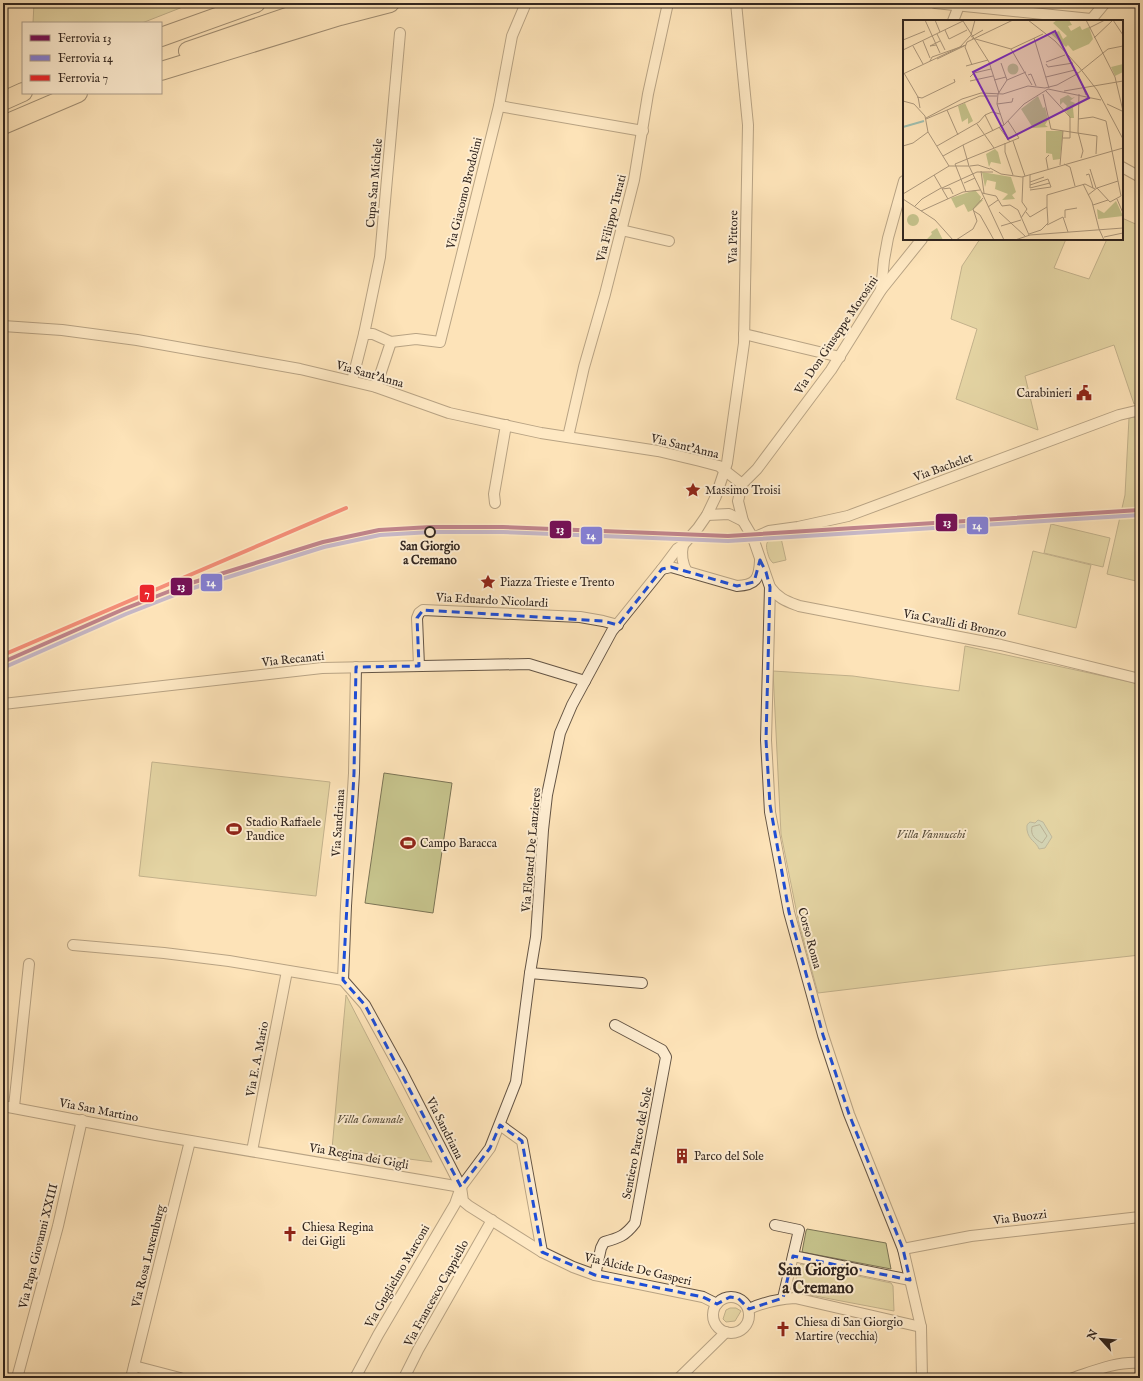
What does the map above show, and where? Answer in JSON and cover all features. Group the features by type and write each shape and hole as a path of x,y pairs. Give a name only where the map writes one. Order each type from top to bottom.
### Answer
{"highway":[{"path":"162,37 256,3"},
{"path":"162,60 328,3"},
{"path":"162,72 340,16 390,3"},
{"path":"3,100 22,92"},
{"path":"3,125 76,94"}],"street":[{"name":"Via Giacomo Brodolini","path":"391,342 416,339 440,342 499,106 512,36 526,3"},
{"name":"Via Filippo Turati","path":"568,437 584,367 605,294 634,180 648,94 668,3"},
{"name":"Via Pittore","path":"707,515 725,471 744,343 748,125 736,3"},
{"path":"935,3 959,4 1090,20 1105,3"},
{"path":"953,20 959,4"},
{"name":"Cupa San Michele","path":"352,381 364,334 380,257 400,33"},
{"path":"499,106 643,131"},
{"path":"1123,168 1140,176"},
{"path":"882,290 884,260 888,238 903,185"},
{"path":"622,230 669,241"},
{"name":"Via Don Giuseppe Morosini","path":"742,484 757,469 840,357 882,290 921,240"},
{"name":"Via Sant'Anna","path":"3,326 62,330 137,340 300,369 376,387 449,413 568,437 658,451 700,461 719,466 742,484"},
{"path":"364,334 372,334 391,342 376,387"},
{"path":"744,334 840,357"},
{"name":"Via Bachelet","path":"753,538 769,530 798,527 848,516 1119,415 1140,410"},
{"path":"495,503 494,494 506,425"},
{"path":"742,484 738,501 743,521 753,538 770,586"},
{"path":"687,572 682,556 685,542 698,528 707,515 729,514 743,521"},
{"name":"Via Flotard De Lauzieres","path":"461,1187 490,1148 516,1082 536,937 543,830 547,795 560,733 584,681 612,631 677,549 685,542"},
{"path":"662,569 670,567 737,586 754,582 757,578 760,560"},
{"name":"Via Cavalli di Bronzo","path":"770,586 784,601 799,606 1001,646 1140,679"},
{"name":"Corso Roma","path":"770,586 766,740 770,812 789,912 823,1035 849,1114 903,1249 921,1327 922,1378"},
{"name":"Via Eduardo Nicolardi","path":"419,666 417,618 419,613 424,610 580,617 618,625"},
{"name":"Via Recanati","path":"3,704 314,669 529,664 584,681"},
{"name":"Via Sandriana","path":"356,668 354,773 343,980 365,1005 402,1072 461,1187"},
{"path":"73,945 164,952 343,980"},
{"path":"14,1107 29,964"},
{"name":"Via E. A. Mario","path":"252,1151 287,971"},
{"path":"530,974 642,983"},
{"name":"Sentiero Parco del Sole","path":"595,1275 601,1248 604,1242 621,1237 628,1232 635,1223 666,1057 662,1050 615,1025"},
{"name":"Via San Martino","path":"3,1106 252,1151"},
{"name":"Via Papa Giovanni XXIII","path":"17,1378 58,1226 82,1120"},
{"path":"500,1125 522,1141 542,1252"},
{"name":"Via Rosa Luxemburg","path":"131,1378 190,1141"},
{"name":"Via Regina dei Gigli","path":"252,1151 461,1187"},
{"name":"Via Alcide De Gasperi","path":"461,1187 464,1201 469,1206 542,1252 573,1267 595,1275 703,1297 717,1304"},
{"name":"Via Guglielmo Marconi","path":"355,1378 378,1335 455,1204 461,1187"},
{"name":"Via Buozzi","path":"903,1249 971,1236 1140,1217"},
{"name":"Via Francesco Cappiello","path":"404,1378 418,1350 492,1220"},
{"path":"775,1225 799,1230 783,1298"},
{"path":"793,1256 910,1280"},
{"path":"730,1297 738,1298 745,1302 749,1309 749,1319 744,1328 736,1332 726,1332 720,1329 713,1317 717,1304 723,1299 730,1297"},
{"path":"749,1309 761,1303 783,1298 795,1298 921,1327"},
{"path":"679,1378 726,1332"},
{"path":"1073,1378 1107,1367 1140,1363"},
{"path":"134,1366 180,1378"}],"highlighted area":[{"path":"760,560 766,572 770,587 766,740 770,805 789,912 823,1035 849,1114 903,1249 910,1280 793,1256 783,1298 749,1309 738,1298 730,1297 717,1304 703,1297 595,1275 542,1252 522,1141 500,1125 490,1148 461,1187 365,1005 343,980 354,773 356,667 419,666 417,618 423,610 603,621 618,625 662,569 671,567 737,586 754,582"}],"green space":[{"path":"34,3 193,3 145,22 33,22"},
{"path":"1123,218 1140,226 1140,402 1134,404 1114,345 1025,376 1038,430 956,399 977,329 951,319 962,266 979,240 1066,240 1054,268 1089,279 1107,240 1123,240"},
{"path":"1140,416 1140,582 1107,574 1125,495 1129,418"},
{"path":"1051,524 1110,538 1103,567 1044,553"},
{"path":"781,538 786,560 773,563 768,555 767,543 770,540"},
{"path":"1033,551 1091,565 1076,628 1018,614"},
{"name":"Villa Vannucchi","path":"965,646 1140,684 1140,955 818,993 799,924 781,834 773,671 853,676 959,691"},
{"name":"Stadio Raffaele Paudice","path":"152,762 330,782 316,896 139,876"},
{"name":"Campo Baracca","path":"384,773 452,783 433,913 365,903"},
{"name":"Villa Comunale","path":"346,995 432,1162 332,1149"},
{"path":"807,1229 886,1243 891,1269 802,1252"},
{"path":"801,1264 891,1283 893,1286 894,1311 794,1292 798,1268"},
{"path":"736,1308 741,1311 735,1321 726,1322 723,1319 726,1310"}],"water":[{"path":"1038,820 1043,822 1052,837 1045,848 1039,849 1029,836 1027,830 1027,825 1030,822 1035,823"}],"rail line":[{"name":"7","path":"3,655 346,508"},
{"name":"13","path":"3,662 124,609 188,584 323,542 379,530 431,527 503,527 728,536 1140,510"},
{"name":"14","path":"5,667 126,614 190,589 324,547 380,535 431,532 503,532 728,541 1140,515"}],"place":[{"name":"Carabinieri","path":"1084,393"},
{"name":"Massimo Troisi","path":"693,490"},
{"name":"San Giorgio a Cremano","path":"430,532"},
{"name":"Piazza Trieste e Trento","path":"488,582"},
{"name":"Stadio Raffaele Paudice","path":"234,829"},
{"name":"Campo Baracca","path":"408,843"},
{"name":"Parco del Sole","path":"682,1156"},
{"name":"Chiesa Regina dei Gigli","path":"290,1234"},
{"name":"Chiesa di San Giorgio Martire (vecchia)","path":"783,1329"}],"district":[{"name":"San Giorgio a Cremano","path":"818,1278"}]}
